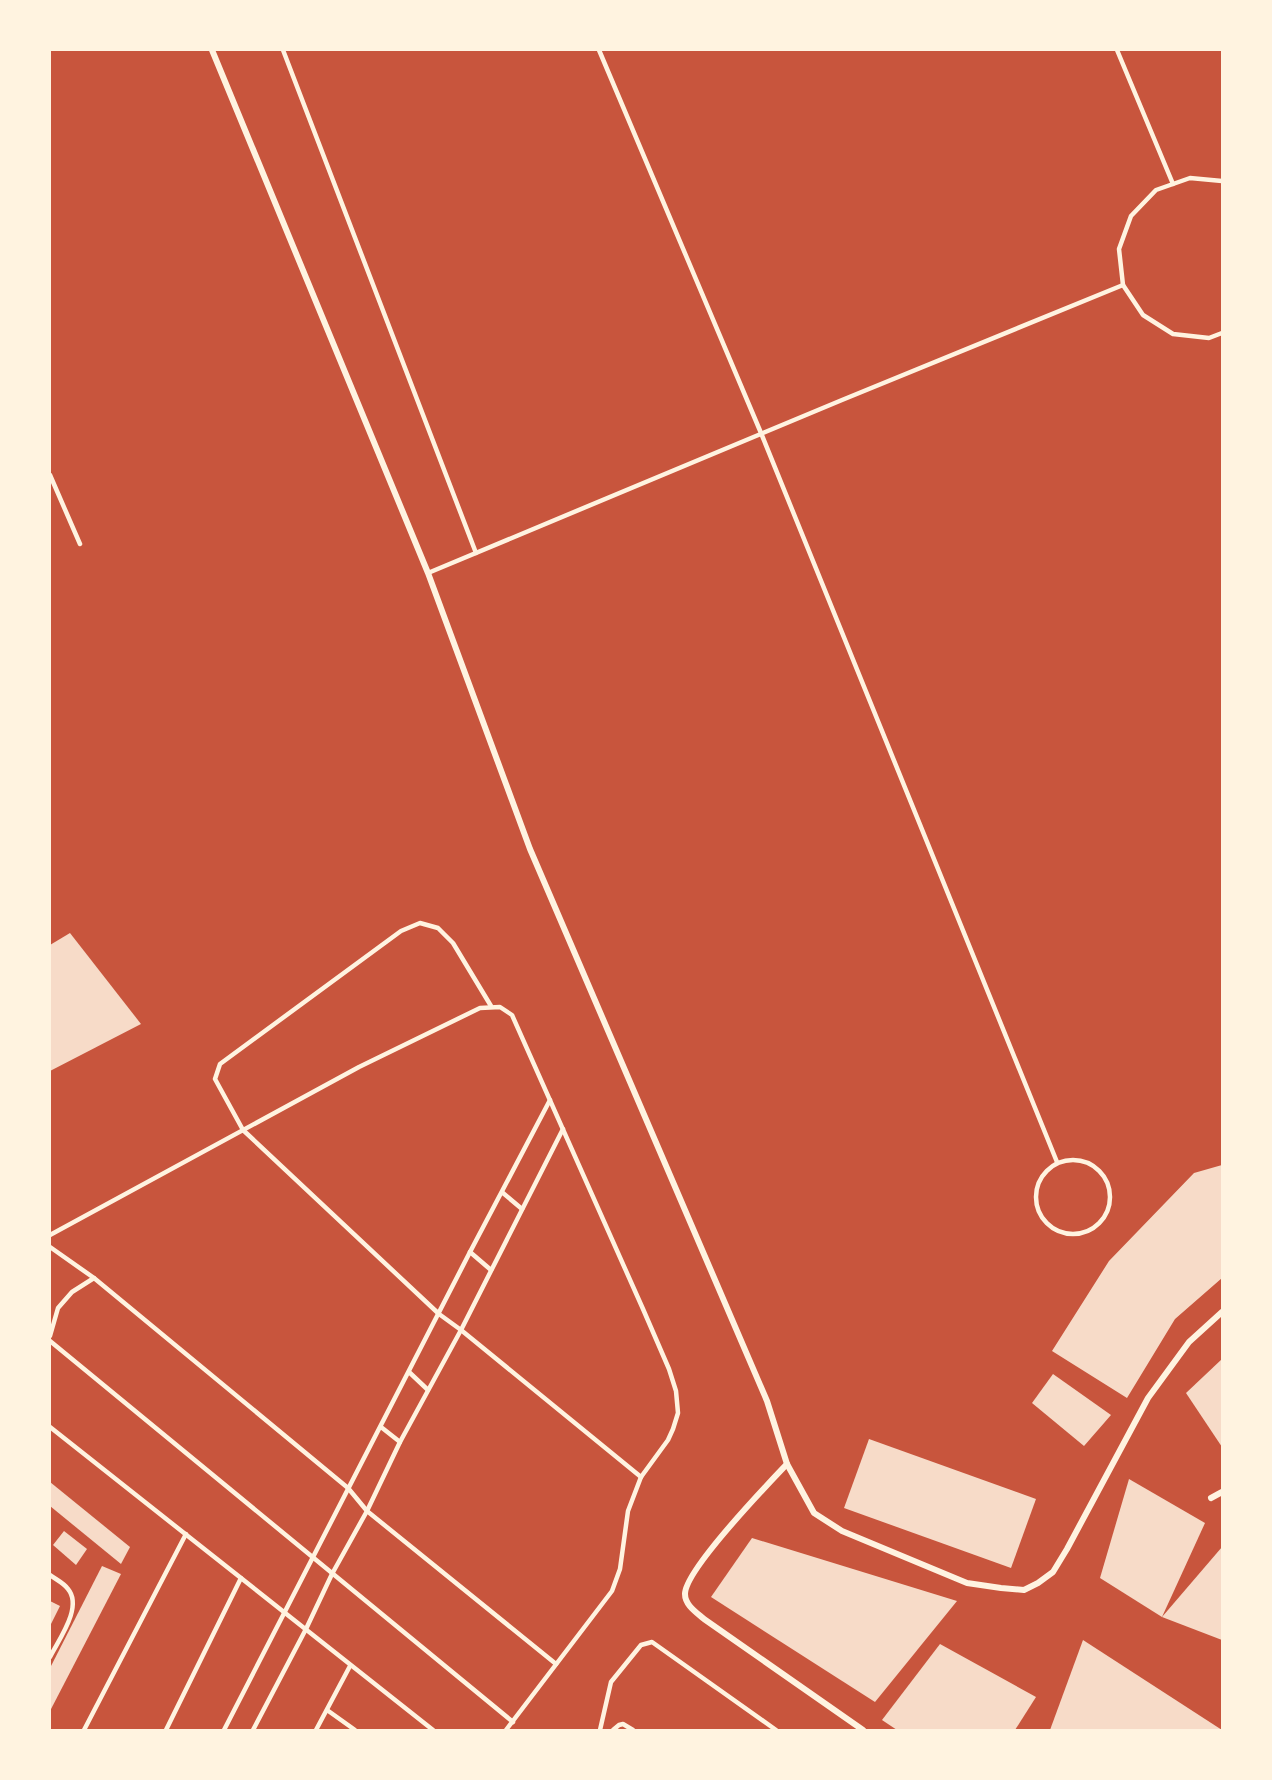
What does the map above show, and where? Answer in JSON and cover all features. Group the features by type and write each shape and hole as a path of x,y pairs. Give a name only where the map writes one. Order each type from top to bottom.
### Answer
{"street":[{"path":"212,50 428,573 530,849 767,1401 787,1464 814,1513 842,1531 967,1583 1024,1590 1053,1572 1148,1398 1189,1342 1222,1312"},
{"path":"787,1464 718,1541 692,1575 686,1587 685,1597 689,1605 704,1619 862,1731"},
{"path":"1211,1498 1222,1492"}],"lane":[{"path":"283,50 476,553"},
{"path":"599,50 761,433 1057,1162"},
{"path":"1118,50 1173,184"},
{"path":"1222,181 1190,178 1156,190 1131,216 1119,249 1123,285 1143,315 1173,334 1209,338 1222,333"},
{"path":"428,573 761,433 1123,285"},
{"path":"50,475 80,544"},
{"path":"491,1006 453,943 438,928 420,923 400,931 220,1064 215,1079 243,1130 439,1314 641,1478"},
{"path":"50,1235 359,1067 480,1008 500,1007 512,1015 644,1309 669,1369 676,1391 678,1413 668,1440 641,1478 628,1511 620,1569 612,1591 506,1731"},
{"path":"224,1731 550,1100"},
{"path":"253,1731 563,1129"},
{"path":"1080,1159 1101,1171 1111,1192 1106,1216 1088,1231 1065,1234 1044,1223 1035,1201 1039,1178 1057,1162 1080,1159"},
{"path":"503,1193 522,1209"},
{"path":"50,1247 94,1278 348,1488 367,1511 556,1664"},
{"path":"470,1252 491,1270"},
{"path":"50,1336 58,1308 72,1292 94,1278"},
{"path":"50,1341 513,1722"},
{"path":"409,1372 428,1390"},
{"path":"50,1427 433,1731"},
{"path":"381,1427 400,1442"},
{"path":"84,1731 186,1534"},
{"path":"50,1575 68,1588 73,1598 74,1609 50,1657"},
{"path":"166,1731 241,1578"},
{"path":"600,1731 610,1682 641,1646 652,1642 776,1731"},
{"path":"316,1731 350,1666"},
{"path":"327,1710 355,1731"},
{"path":"613,1731 623,1724 633,1731"}],"building":[{"path":"70,933 141,1024 50,1071 50,945"},
{"path":"1222,1165 1222,1278 1175,1319 1127,1398 1052,1351 1109,1261 1194,1173"},
{"path":"1222,1359 1222,1447 1186,1393"},
{"path":"1053,1374 1111,1415 1084,1446 1032,1403"},
{"path":"869,1439 1036,1499 1011,1568 844,1508"},
{"path":"1129,1479 1205,1523 1162,1617 1100,1578"},
{"path":"50,1482 130,1547 121,1564 50,1506"},
{"path":"64,1531 87,1549 76,1565 53,1545"},
{"path":"752,1538 957,1601 875,1702 711,1597"},
{"path":"1222,1547 1222,1640 1162,1617"},
{"path":"102,1566 121,1574 50,1711 50,1668"},
{"path":"50,1601 60,1606 50,1626"},
{"path":"1083,1640 1222,1730 1050,1730"},
{"path":"940,1644 1036,1697 1015,1730 897,1730 882,1720"}]}
